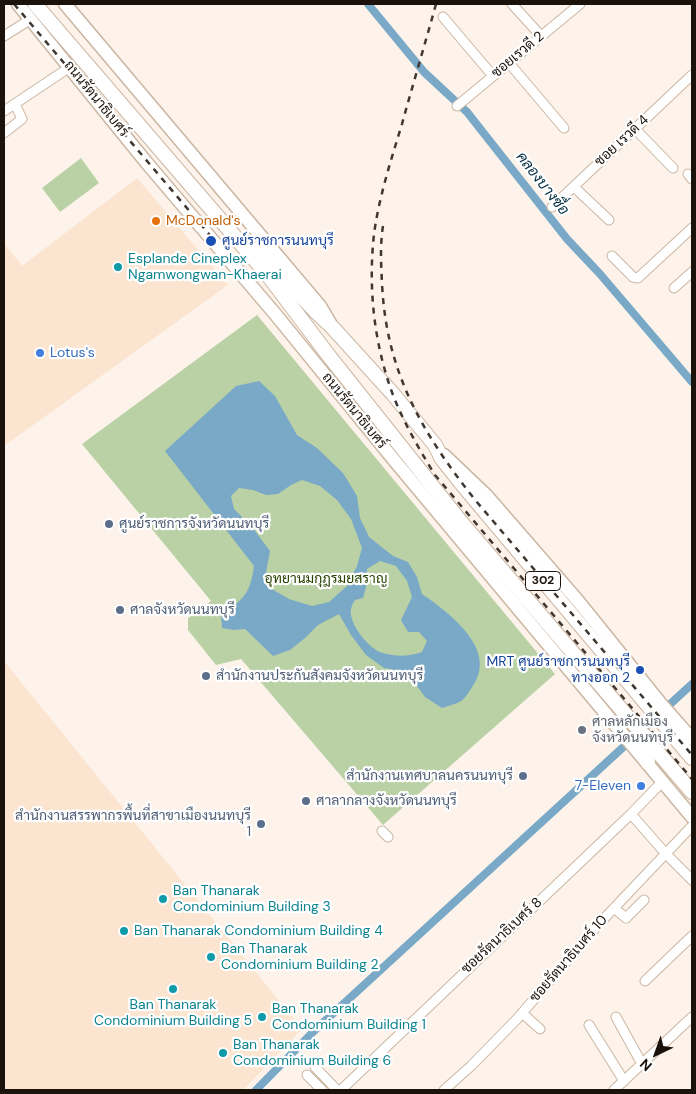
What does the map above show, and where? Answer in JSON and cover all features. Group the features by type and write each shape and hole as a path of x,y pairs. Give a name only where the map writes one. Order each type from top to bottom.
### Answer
{"main road":[{"name":"ถนนรัตนาธิเบศร์","path":"18,4 146,162 283,324 388,453 692,817"},
{"path":"25,4 30,18"},
{"name":"ถนนรัตนาธิเบศร์","path":"35,4 220,211 333,328 393,394 435,445 442,459 461,484 661,713 692,758"},
{"name":"ถนนรัตนาธิเบศร์","path":"47,4 220,211 329,356 461,522 692,792"},
{"name":"ถนนรัตนาธิเบศร์","path":"65,4 320,306 333,328"},
{"name":"ถนนรัตนาธิเบศร์","path":"661,713 692,739"},
{"path":"641,732 648,763"},
{"path":"661,779 680,792 692,805"}],"street":[{"path":"512,4 541,36"},
{"name":"ซอยเรวดี 2","path":"457,106 580,4"},
{"path":"442,17 493,76"},
{"path":"4,36 30,18"},
{"path":"509,63 564,128"},
{"path":"4,112 70,67"},
{"name":"ซอย เรวดี 4","path":"552,207 692,75"},
{"path":"4,133 22,119 15,104"},
{"path":"635,130 673,168"},
{"path":"574,187 609,220"},
{"path":"612,256 633,278 638,278 692,228"},
{"path":"674,288 692,272"},
{"name":"ซอยรัตนาธิเบศร์ 8","path":"339,1090 631,814 661,779"},
{"path":"631,814 692,880"},
{"name":"ซอยรัตนาธิเบศร์ 10","path":"444,1090 471,1066 522,1013 614,908 692,826"},
{"path":"614,908 626,918 644,900"},
{"path":"645,982 692,936"},
{"path":"522,1013 540,1029"},
{"path":"616,1018 642,1064"},
{"path":"614,1090 692,1018"},
{"path":"589,1026 624,1081"},
{"path":"315,1067 339,1090"},
{"path":"307,1075 322,1090"}],"shaded area":[{"path":"137,178 228,285 4,446 4,243 22,266"},
{"path":"4,661 302,1029 243,1090 4,1090"}],"green space":[{"path":"81,158 99,183 60,212 42,188"},
{"name":"อุทยานมกุฎรมยสราญ","path":"257,315 555,674 383,825 241,659 216,665 188,630 188,618 211,601 82,444"}],"water":[{"path":"259,381 275,396 297,435 317,448 343,473 357,496 360,518 369,537 393,556 408,562 417,577 422,594 456,621 475,644 479,657 479,671 474,684 462,700 442,708 425,697 414,682 401,671 384,668 366,655 351,635 339,614 318,625 290,650 273,656 245,629 222,628 221,615 245,595 254,566 165,451 236,386","holes":["302,480 320,486 337,500 351,519 362,548 357,566 347,586 329,602 312,606 289,599 270,588 265,578 270,551 252,527 234,509 231,496 239,488 253,490 266,495 278,494","380,561 396,566 407,581 412,597 401,620 408,632 419,632 427,641 422,652 401,656 375,650 366,642 352,620 352,605 355,600 363,598 367,583 367,569"]}],"waterway":[{"name":"คลองบางซื่อ","path":"368,4 424,72 467,112 567,239 600,274 692,382"},
{"path":"256,1090 315,1030 692,684"}],"railway":[{"path":"14,4 214,240"},
{"path":"436,4 386,179 374,234 372,295 377,336 386,376 402,416 435,475 692,779"},
{"path":"383,226 381,247 382,283 385,315 391,345 399,373 410,400 424,426 439,451 476,501 692,755"}],"place":[{"name":"McDonald's","path":"156,221"},
{"name":"ศูนย์ราชการนนทบุรี","path":"211,241"},
{"name":"Esplande Cineplex Ngamwongwan-Khaerai","path":"118,267"},
{"name":"Lotus's","path":"40,353"},
{"name":"ศูนย์ราชการจังหวัดนนทบุรี","path":"109,524"},
{"name":"ศาลจังหวัดนนทบุรี","path":"120,610"},
{"name":"MRT ศูนย์ราชการนนทบุรี ทางออก 2","path":"640,670"},
{"name":"สำนักงานประกันสังคมจังหวัดนนทบุรี","path":"206,676"},
{"name":"ศาลหลักเมือง จังหวัดนนทบุรี","path":"582,730"},
{"name":"สำนักงานเทศบาลนครนนทบุรี","path":"523,776"},
{"name":"7-Eleven","path":"641,786"},
{"name":"ศาลากลางจังหวัดนนทบุรี","path":"306,801"},
{"name":"สำนักงานสรรพากรพื้นที่สาขาเมืองนนทบุรี 1","path":"261,824"},
{"name":"Ban Thanarak Condominium Building 3","path":"163,899"},
{"name":"Ban Thanarak Condominium Building 4","path":"124,931"},
{"name":"Ban Thanarak Condominium Building 2","path":"211,957"},
{"name":"Ban Thanarak Condominium Building 5","path":"173,989"},
{"name":"Ban Thanarak Condominium Building 1","path":"262,1017"},
{"name":"Ban Thanarak Condominium Building 6","path":"223,1053"}]}
